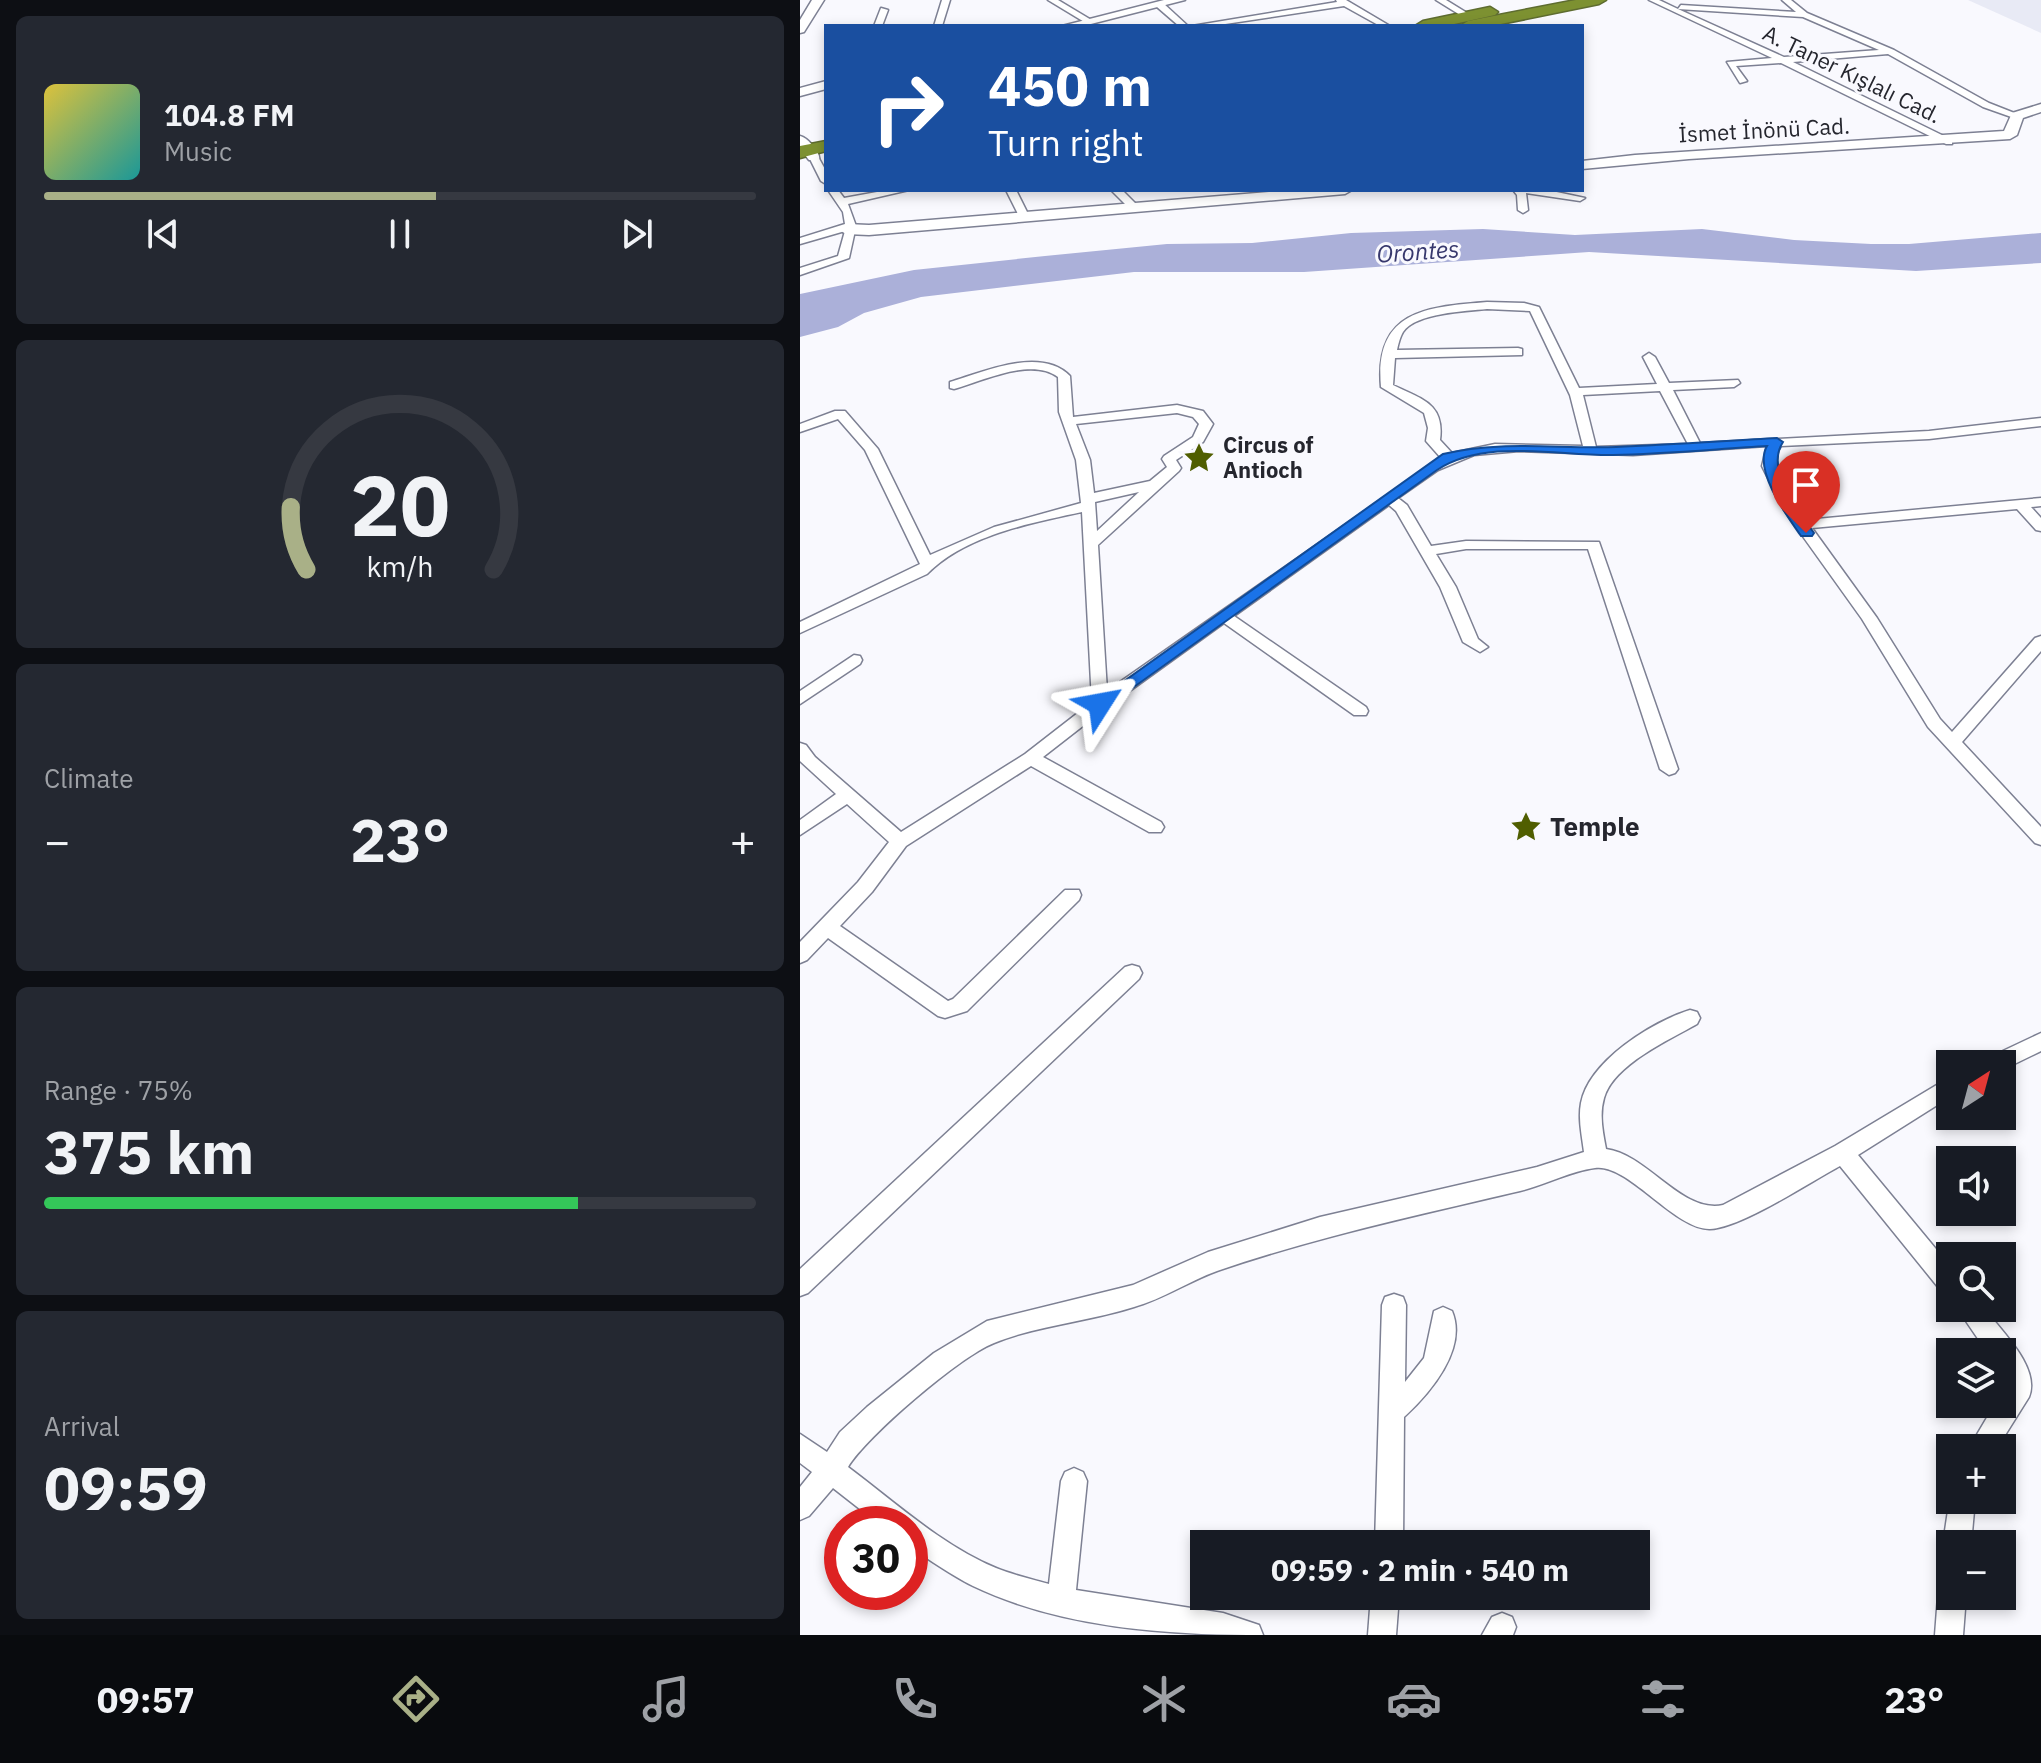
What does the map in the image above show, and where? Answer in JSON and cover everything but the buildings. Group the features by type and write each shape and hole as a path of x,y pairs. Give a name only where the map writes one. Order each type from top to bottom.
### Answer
{"highway":[{"path":"1468,21 1554,0"},
{"path":"1441,24 1599,0"}],"street":[{"path":"800,29 804,12 818,0"},
{"path":"939,24 946,0"},
{"path":"1052,0 1087,20"},
{"path":"1440,0 1468,21"},
{"name":"A. Taner Kışlalı Cad.","path":"1653,0 1845,89 1949,142"},
{"path":"1786,0 1804,15 1891,52 1986,105 2017,116 2041,108"},
{"path":"1064,24 1166,2 1182,24"},
{"path":"1208,24 1343,2 1382,24"},
{"path":"1671,7 1804,15"},
{"path":"879,24 884,10"},
{"path":"1074,24 1087,20"},
{"path":"1743,81 1730,64 1777,58 1891,52"},
{"path":"800,90 824,84"},
{"name":"İsmet İnönü Cad.","path":"1584,165 1662,157 1949,142 2010,135 2017,116"},
{"path":"810,151 824,177"},
{"path":"800,272 843,258 852,222 834,192"},
{"path":"841,202 894,192"},
{"path":"1012,192 1024,216"},
{"path":"1118,192 1133,206"},
{"path":"800,241 848,229 1309,192"},
{"path":"1520,192 1523,210"},
{"path":"1540,192 1580,198"},
{"path":"1448,457 1433,441 1436,422 1433,414 1387,387 1385,378 1399,328 1420,317 1483,307 1528,306 1535,309 1575,392 1588,432 1590,450"},
{"path":"1391,354 1518,352"},
{"path":"1649,357 1696,447"},
{"path":"954,385 1038,366 1055,368 1066,380 1064,402 1083,460 1088,503 1100,704"},
{"path":"1575,392 1734,383"},
{"path":"1069,421 1177,409 1198,414 1206,424 1198,439 1169,459 1174,468 1090,545"},
{"path":"800,428 840,414 871,449 927,563"},
{"path":"800,955 865,887 900,841 1031,758 1100,704 1448,457 1473,451 1512,448 1590,450 1696,447 1929,435 2041,422"},
{"path":"1777,442 1770,451 1769,466 1801,525 1869,618 1934,723 2041,838"},
{"path":"800,628 922,571 927,563 943,553 1031,519 1155,484"},
{"path":"1389,498 1402,508 1448,587 1471,642 1480,647"},
{"path":"1801,525 2041,502"},
{"path":"2021,504 2041,527"},
{"path":"1425,551 1466,545 1594,545 1669,769"},
{"path":"1225,617 1360,711"},
{"path":"1953,741 2041,641"},
{"path":"800,699 854,660"},
{"path":"800,749 809,761 900,841"},
{"path":"1031,758 1155,827"},
{"path":"800,829 847,795"},
{"path":"827,927 945,1010 960,1005 1072,895"},
{"path":"800,1285 1132,973"},
{"path":"1596,1158 1591,1103 1598,1081 1616,1064 1690,1018"},
{"path":"2016,1054 2041,1041"},
{"path":"800,1507 831,1470 849,1441 943,1362 987,1333 1135,1296 1208,1263 1320,1227 1537,1177 1596,1158 1615,1160 1687,1209 1708,1219 1727,1215 1843,1153 1936,1095"},
{"path":"1843,1153 1936,1267"},
{"path":"1390,1530 1394,1305"},
{"path":"1394,1409 1430,1376 1440,1354 1443,1319"},
{"path":"1979,1322 2017,1373 2020,1388 1991,1434"},
{"path":"800,1447 878,1506"},
{"path":"1061,1600 1074,1481"},
{"path":"928,1543 972,1571 1061,1600 1223,1627 1249,1635"},
{"path":"1382,1635 1384,1610"},
{"path":"1949,1635 1951,1610"}],"shaded area":[{"path":"1968,0 2041,0 2041,33"}],"water":[{"name":"Orontes","path":"1483,229 1575,235 1702,229 1794,240 1871,244 1909,244 2041,233 2041,263 1916,271 1589,252 1304,272 1134,272 921,297 864,313 838,327 800,337 800,294 914,270 1167,244 1252,243 1351,233"}],"place":[{"name":"Circus of Antioch","path":"1199,458"},
{"name":"Temple","path":"1526,827"}],"route":[{"path":"1100,704 1448,457 1473,451 1512,448 1613,451 1777,442 1770,451 1769,466 1806,533"}]}
